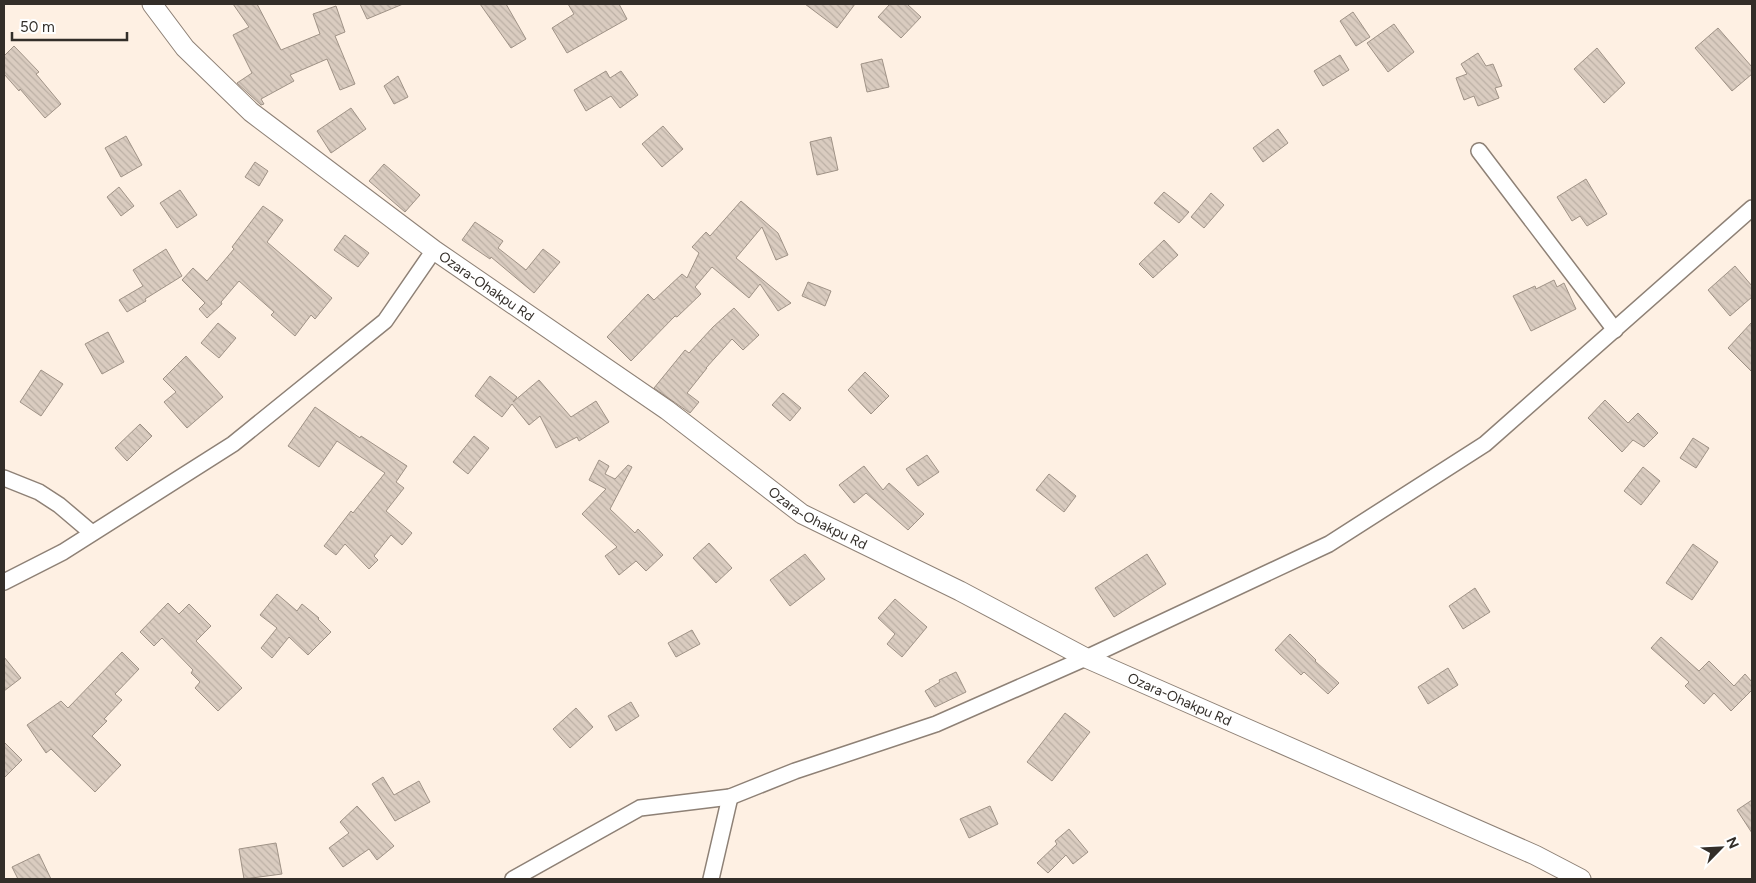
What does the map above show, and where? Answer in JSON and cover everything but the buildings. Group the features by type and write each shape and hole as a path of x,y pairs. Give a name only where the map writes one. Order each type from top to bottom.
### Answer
{"main road":[{"name":"Ozara-Ohakpu Rd","path":"152,4 186,48 251,112 434,250 667,410 802,514 960,590 1086,658 1526,851 1581,879"}],"street":[{"path":"1479,152 1615,330"},
{"path":"513,879 640,808 730,797 795,771 936,724 1086,658 1329,544 1485,444 1752,208"},
{"path":"4,582 63,552 233,444 385,321 434,250"},
{"path":"4,478 40,492 59,505 92,533"},
{"path":"711,879 730,797"}]}
